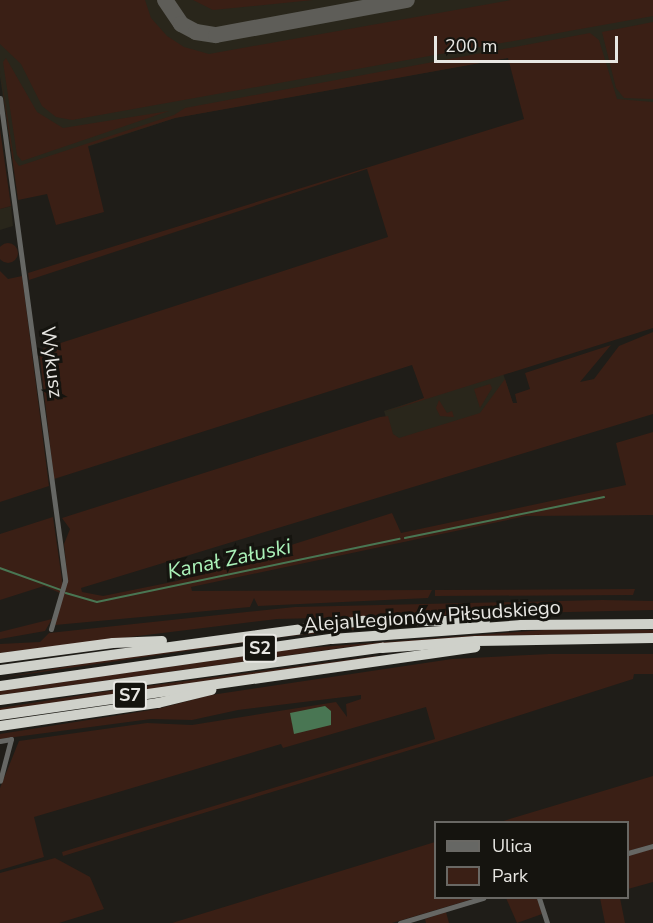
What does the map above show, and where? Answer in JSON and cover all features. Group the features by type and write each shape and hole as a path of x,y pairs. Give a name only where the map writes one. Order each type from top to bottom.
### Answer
{"highway":[{"name":"S7","path":"0,670 199,641 388,619 459,619 521,625"},
{"name":"Aleja Legionów Piłsudskiego","path":"0,686 332,639 521,625 653,624"},
{"name":"Aleja Legionów Piłsudskiego","path":"0,700 268,661 506,640 653,638"},
{"name":"S7","path":"0,715 261,677 409,659 506,640"},
{"path":"0,658 113,643 199,641"},
{"path":"0,726 158,702 261,677"}],"street":[{"name":"Wykusz","path":"0,98 65,581 51,629"},
{"path":"0,741 11,740 0,781"},
{"path":"629,852 653,846"},
{"path":"400,923 477,899"},
{"path":"540,899 547,923"}],"shaded area":[{"path":"0,0 653,0 653,107 612,106 595,42 175,118 14,171 0,77"},
{"path":"11,206 13,226 0,230 0,209"},
{"path":"503,373 513,404 393,441 384,411"},
{"path":"325,706 331,711 331,725 294,734 290,713"}],"green space":[{"path":"0,0 145,0 151,18 167,36 184,47 209,54 511,0 653,0 653,16 72,120 56,117 42,106 21,64 0,44"},
{"path":"193,0 313,0 213,10"},
{"path":"653,22 653,99 624,98 616,88 602,32"},
{"path":"590,33 599,40 617,99 653,102 653,328 385,412 424,398 412,365 54,479 39,350 388,237 367,169 29,280 28,273 524,119 508,58 175,118 88,146 104,212 56,225 47,194 18,200 0,69 14,159 19,166 174,115 185,108"},
{"path":"6,58 37,112 63,128 169,111 22,161 17,155 3,62"},
{"path":"0,129 11,206 0,209"},
{"path":"4,244 12,244 17,249 17,257 12,262 4,262 -1,257 -1,249"},
{"path":"0,271 8,279 22,276 49,486 0,502"},
{"path":"653,332 653,414 81,588 82,592 103,596 177,581 392,513 401,533 626,485 616,443 653,432 653,515 526,516 191,587 192,591 432,590 428,598 258,606 254,598 250,607 55,625 67,573 64,544 70,529 62,518 380,417 388,416 393,434 399,438 480,413 505,379 513,403 517,403 515,394 530,389 525,373 611,345 580,382 594,379 619,346"},
{"path":"490,384 492,388 480,408 474,389"},
{"path":"439,400 447,413 452,411 454,417 440,416 436,408"},
{"path":"53,517 63,587 60,593 44,586 0,600 0,534"},
{"path":"635,589 633,595 435,596 435,590"},
{"path":"602,600 653,601 653,610 277,619 0,653 0,644 40,642 49,633 295,607"},
{"path":"52,619 45,631 0,639 0,632"},
{"path":"388,623 409,624 281,637 0,678 150,652"},
{"path":"557,629 653,630 653,633 481,636 348,647 0,695 0,691 293,649"},
{"path":"549,654 653,654 653,674 634,674 633,679 436,742 63,856 62,852 435,739 426,707 283,748 281,744 34,817 44,857 0,870 0,788 19,741 147,723 192,725 336,702 347,717 346,704 361,699 361,695 238,710 192,720 151,719 0,739 0,734 157,709 211,695 452,659"},
{"path":"376,656 376,660 0,711 0,708 101,692"},
{"path":"653,776 653,844 629,851 629,821 503,821"},
{"path":"434,842 434,899 473,899 392,923 172,923"},
{"path":"653,848 653,882 629,889 629,856"},
{"path":"55,858 90,877 104,909 59,923 0,923 0,873"},
{"path":"506,899 537,899 542,914 517,923"},
{"path":"600,899 620,899 625,923 605,923"},
{"path":"446,912 449,923 426,923 425,919"}],"waterway":[{"name":"Kanał Załuski","path":"405,538 604,497"},
{"name":"Kanał Załuski","path":"66,593 97,602 399,539"},
{"name":"Kanał Załuski","path":"0,568 61,590"}],"taxiway":[{"path":"165,0 181,24 196,32 216,35 407,0"}]}
